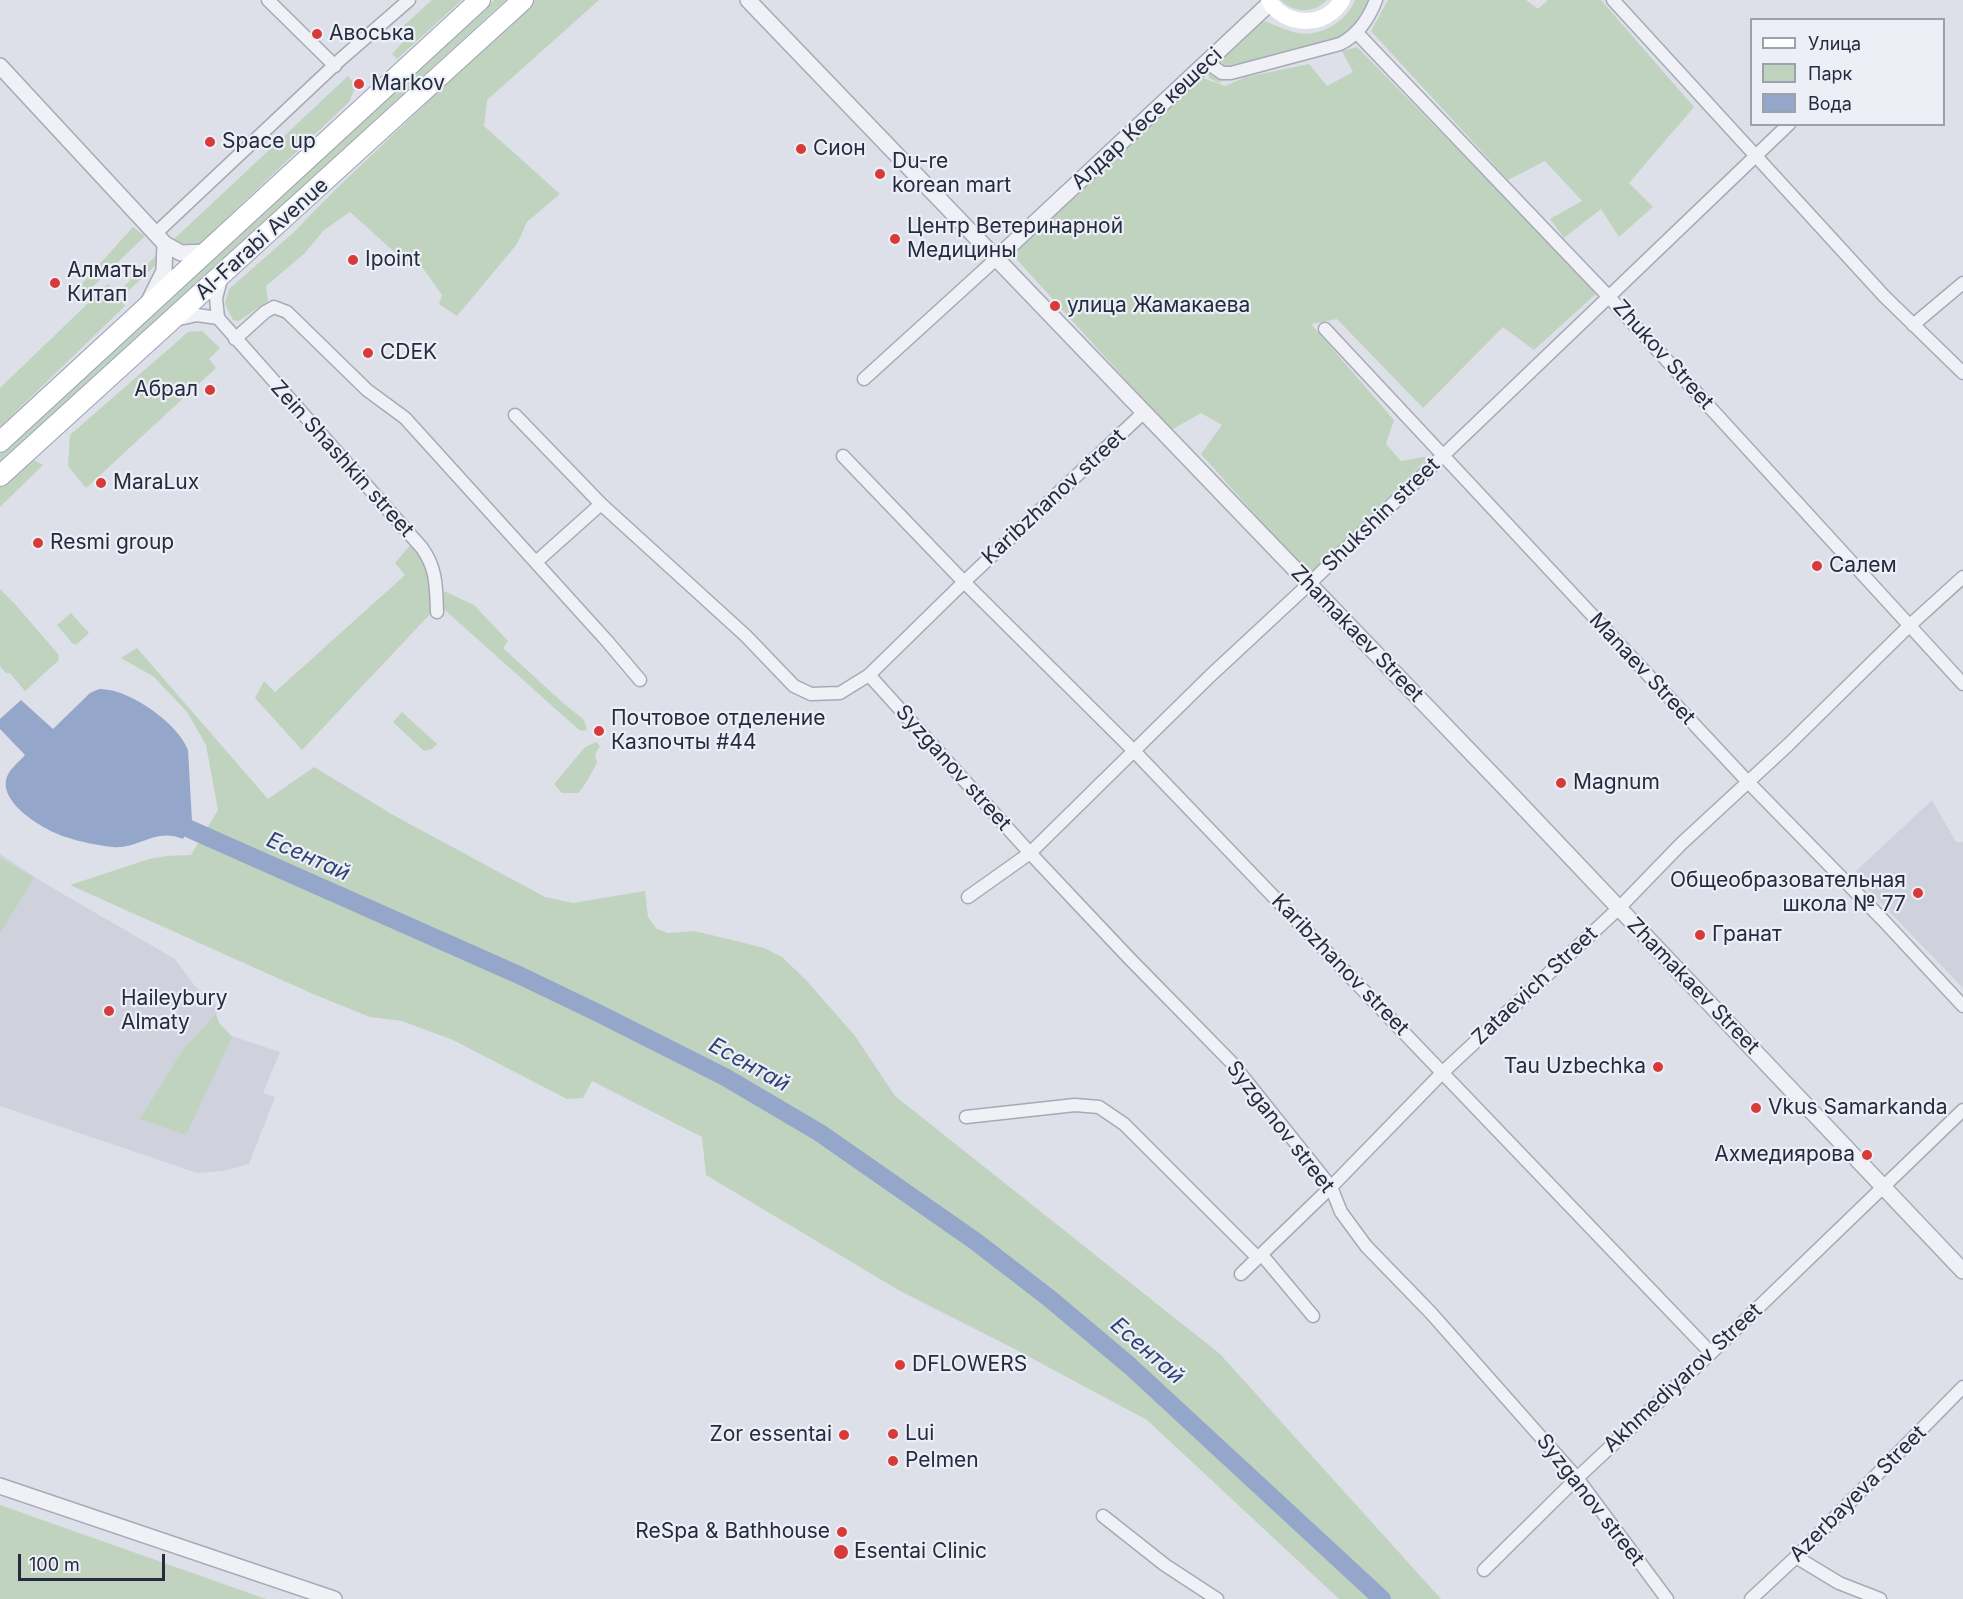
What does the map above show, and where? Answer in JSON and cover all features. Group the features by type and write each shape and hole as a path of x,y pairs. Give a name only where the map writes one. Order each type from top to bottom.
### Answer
{"main road":[{"name":"Al-Farabi Avenue","path":"0,442 480,0"},
{"name":"Al-Farabi Avenue","path":"0,476 523,0"},
{"path":"1269,2 1281,15 1304,22 1327,15 1342,0"}],"street":[{"path":"268,0 335,66"},
{"path":"160,239 335,66 409,0"},
{"name":"Zhamakaev Street","path":"748,0 1619,908 1963,1271"},
{"path":"1208,63 1222,73 1340,44 1350,39 1370,16 1376,0"},
{"path":"1613,0 1884,296 1963,373"},
{"name":"Алдар Көсе көшесі","path":"996,259 1208,63 1269,2"},
{"name":"Zhukov Street","path":"1356,32 1608,296 1963,684"},
{"path":"0,66 160,239 176,252 206,252"},
{"name":"Shukshin street","path":"968,897 1030,853 1133,750 1515,388 1787,126"},
{"path":"146,306 164,271 160,239"},
{"path":"864,379 996,259"},
{"path":"170,322 197,315 218,318 216,298 222,276"},
{"path":"1913,325 1963,283"},
{"path":"235,339 265,312 274,307 287,312 367,390 405,418 640,680"},
{"name":"Zein Shashkin street","path":"218,318 422,548 432,562 436,583 437,612"},
{"name":"Manaev Street","path":"1325,329 1748,782 1883,920 1963,1006"},
{"name":"Karibzhanov street","path":"514,415 601,504 741,631 794,686 811,694 840,693 869,675 1143,413"},
{"name":"Karibzhanov street","path":"843,456 964,582 1133,750 1711,1353"},
{"path":"536,562 601,504"},
{"name":"Zataevich Street","path":"1241,1274 1331,1188 1443,1072 1619,908 1681,844 1963,577"},
{"name":"Syzganov street","path":"869,675 1030,853 1231,1062 1331,1188 1341,1212 1366,1246 1431,1313 1577,1478 1667,1599"},
{"path":"966,1118 1075,1105 1099,1107 1131,1132 1260,1256 1313,1316"},
{"name":"Akhmediyarov Street","path":"1484,1570 1577,1478 1711,1353 1963,1110"},
{"name":"Azerbayeva Street","path":"1751,1599 1796,1557 1963,1387"},
{"path":"0,1486 334,1599"},
{"path":"1103,1516 1166,1565 1217,1599"},
{"path":"1796,1557 1839,1583 1880,1599"}],"shaded area":[{"name":"Общеобразовательная школа № 77","path":"1932,800 1956,842 1963,842 1963,988 1853,874"},
{"name":"Haileybury Almaty","path":"0,854 44,883 175,959 195,986 220,1009 216,1014 219,1023 232,1036 280,1052 263,1093 275,1097 249,1164 222,1171 197,1173 0,1106"}],"green space":[{"path":"432,0 462,0 397,59 392,54 408,36 402,27"},
{"path":"494,0 506,0 0,463 0,454"},
{"path":"534,0 599,0 487,100 484,126 560,194 527,222 517,244 457,316 439,304 442,295 422,267 412,268 350,212 324,230 305,253 266,286 268,301 239,321 233,320 225,304 229,289 293,233"},
{"path":"1280,0 1327,0 1316,8 1303,10 1291,7"},
{"path":"1355,0 1371,0 1364,19 1342,38 1241,70 1219,83 1209,78 1207,68 1262,20 1293,32 1312,33 1338,22 1345,16"},
{"path":"1388,0 1526,0 1538,9 1548,0 1601,0 1694,107 1629,183 1653,207 1619,237 1601,209 1564,238 1550,219 1582,201 1545,161 1508,180 1371,31"},
{"path":"1357,47 1598,292 1534,350 1503,327 1423,408 1337,319 1311,324 1394,420 1386,444 1401,461 1430,456 1309,575 1201,454 1222,425 1201,413 1171,430 1011,253 1203,78 1225,86 1246,77 1309,64 1327,86 1353,72 1342,51"},
{"path":"348,76 356,86 349,102 193,250 173,245 174,239"},
{"path":"133,227 145,236 83,296 77,289"},
{"path":"156,256 157,264 126,293 122,288"},
{"path":"108,284 125,306 0,427 0,388"},
{"path":"202,331 220,348 209,359 216,368 86,488 68,466 70,435 188,332"},
{"path":"30,458 43,465 0,507 0,486"},
{"path":"412,543 429,564 433,611 302,750 255,698 264,681 275,692 405,575 395,563"},
{"path":"0,589 58,654 59,660 25,691 10,673 6,673 0,666"},
{"path":"444,591 474,605 508,641 503,648 584,720 587,730 578,729 447,612 444,608"},
{"path":"71,613 89,633 76,645 57,625"},
{"path":"137,648 268,799 314,767 395,816 545,897 573,903 645,891 648,917 657,929 668,933 694,931 764,948 782,957 806,980 855,1036 895,1096 1220,1354 1441,1599 1339,1599 1147,1420 900,1291 706,1175 702,1137 592,1081 583,1098 567,1099 453,1040 402,1021 370,1017 313,994 70,885 149,859 191,855 218,810 206,745 187,712 154,677 121,658"},
{"path":"402,712 437,744 432,749 424,751 393,722"},
{"path":"596,742 600,747 596,754 597,762 583,787 578,793 562,793 554,784 585,747"},
{"path":"0,858 34,878 0,933"},
{"path":"216,1014 219,1023 232,1037 186,1135 140,1119 182,1051"},
{"path":"0,1505 266,1599 0,1599"}],"water":[{"path":"99,689 124,694 151,709 174,729 188,750 192,821 183,839 173,836 155,837 121,847 83,842 47,829 27,816 10,799 6,789 7,776 25,755 0,729 0,719 21,700 53,729 90,693"}],"waterway":[{"name":"Есентай","path":"167,819 521,976 598,1013 725,1077 820,1133 975,1241 1049,1298 1130,1366 1382,1599"}],"place":[{"name":"Авоська","path":"317,34"},
{"name":"Markov","path":"359,84"},
{"name":"Space up","path":"210,142"},
{"name":"Сион","path":"801,149"},
{"name":"Du-re korean mart","path":"880,174"},
{"name":"Центр Ветеринарной Медицины","path":"895,239"},
{"name":"Ipoint","path":"353,260"},
{"name":"Алматы Китап","path":"55,283"},
{"name":"улица Жамакаева","path":"1055,306"},
{"name":"CDEK","path":"368,353"},
{"name":"Абрал","path":"210,390"},
{"name":"MaraLux","path":"101,483"},
{"name":"Resmi group","path":"38,543"},
{"name":"Салем","path":"1817,566"},
{"name":"Почтовое отделение Казпочты #44","path":"599,731"},
{"name":"Magnum","path":"1561,783"},
{"name":"Общеобразовательная школа № 77","path":"1918,893"},
{"name":"Гранат","path":"1700,935"},
{"name":"Haileybury Almaty","path":"109,1011"},
{"name":"Tau Uzbechka","path":"1658,1067"},
{"name":"Vkus Samarkanda","path":"1756,1108"},
{"name":"Ахмедиярова","path":"1867,1155"},
{"name":"DFLOWERS","path":"900,1365"},
{"name":"Lui","path":"893,1434"},
{"name":"Zor essentai","path":"844,1435"},
{"name":"Pelmen","path":"893,1461"},
{"name":"ReSpa & Bathhouse","path":"842,1532"},
{"name":"Esentai Clinic","path":"841,1552"}]}
